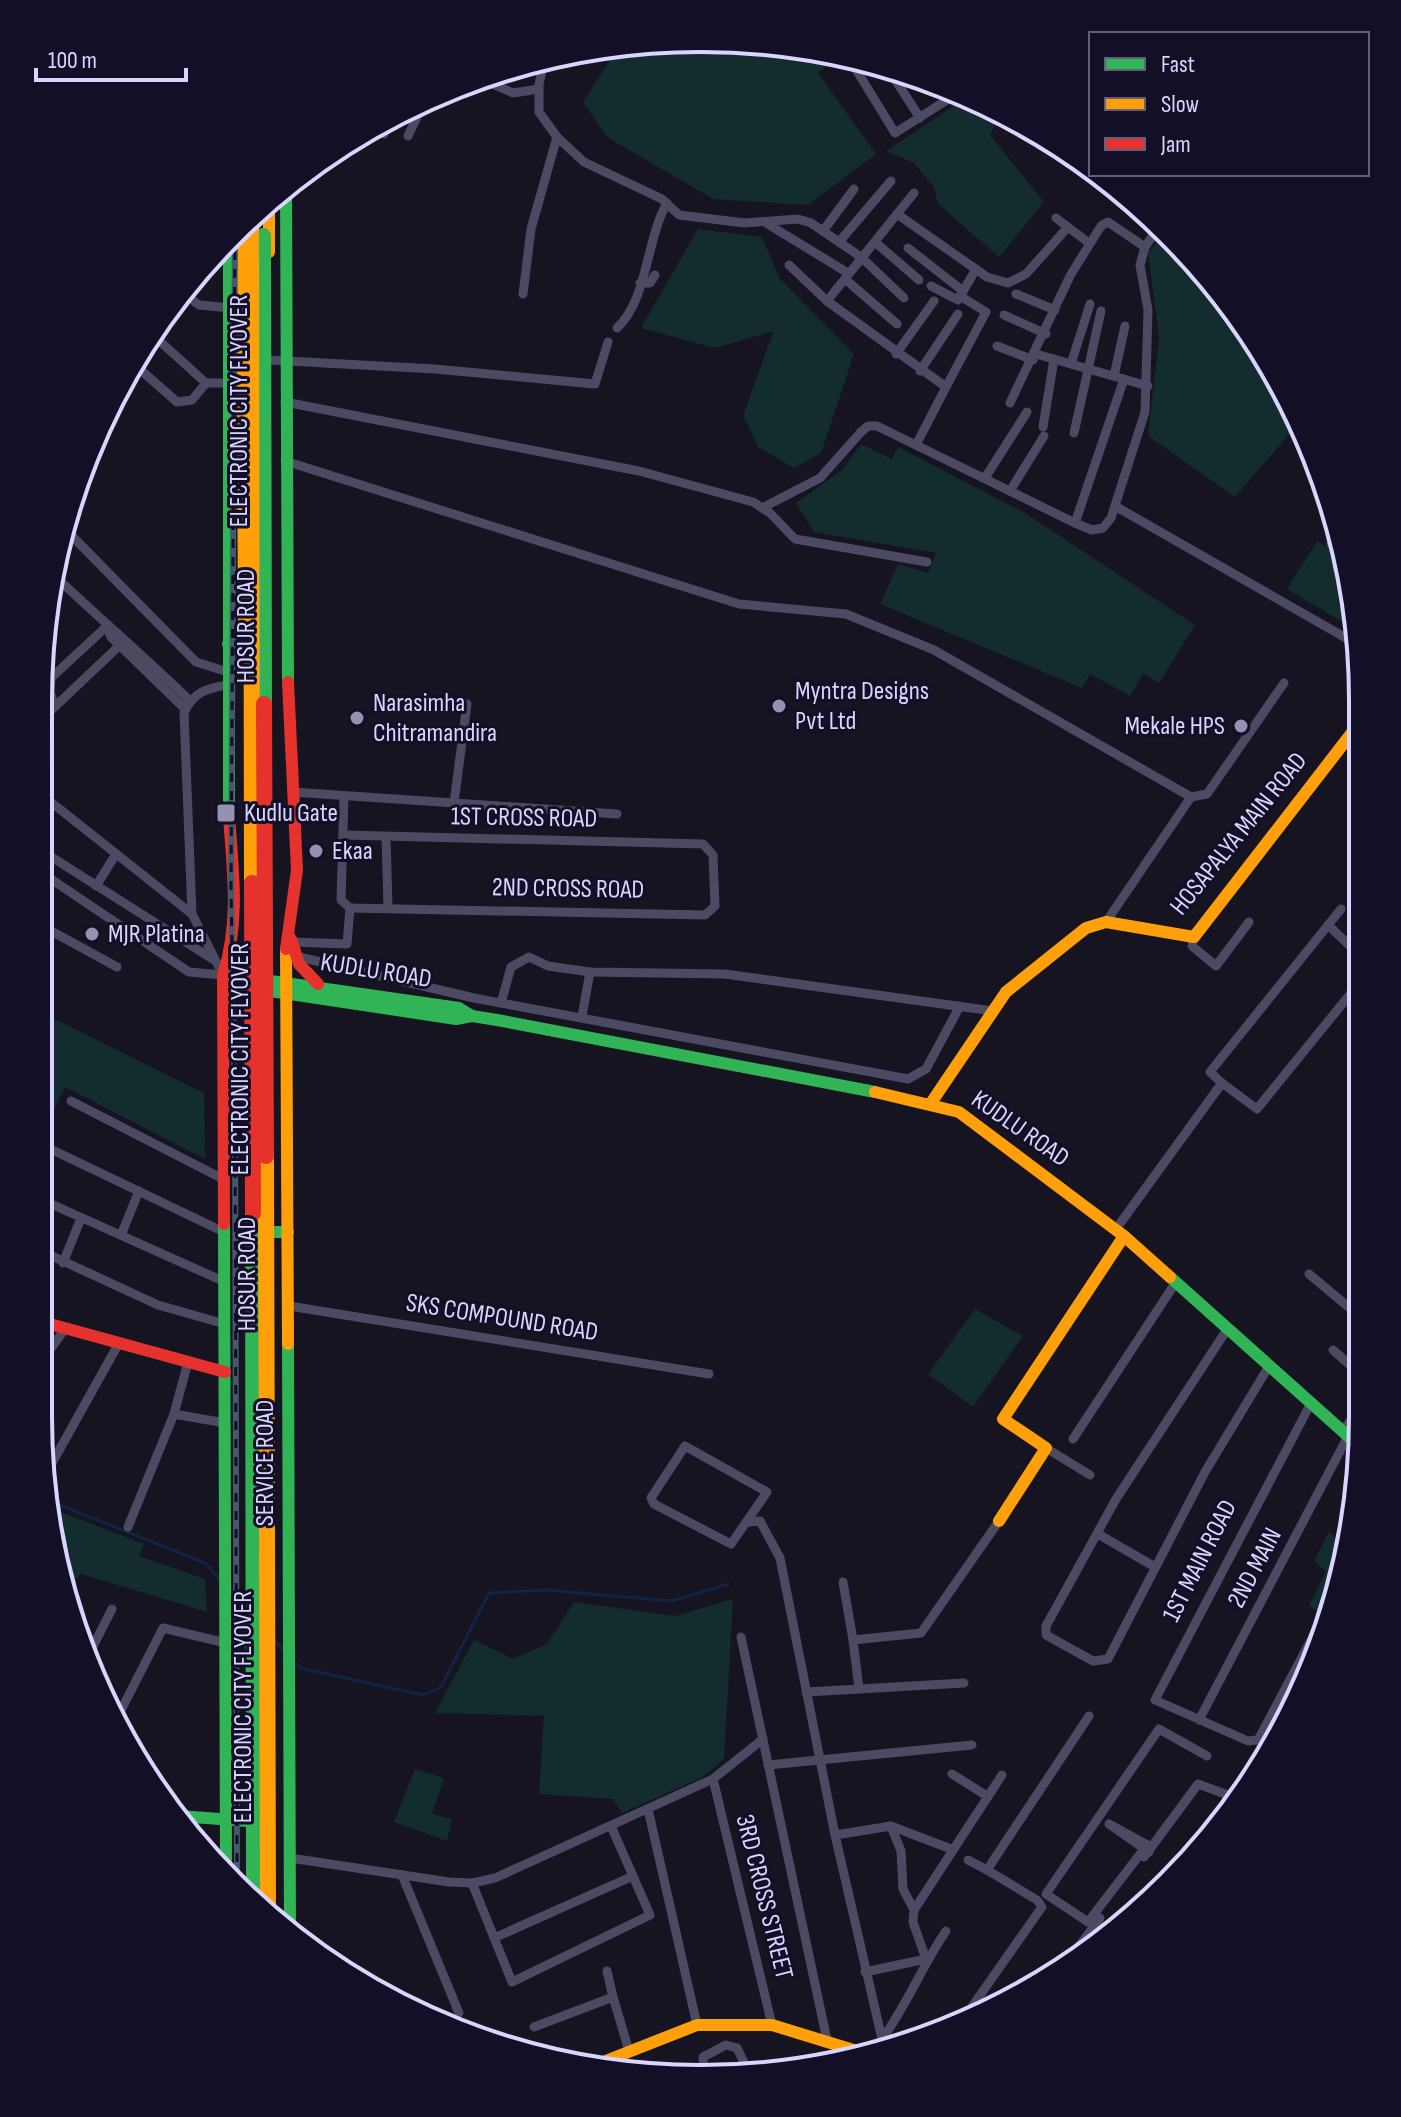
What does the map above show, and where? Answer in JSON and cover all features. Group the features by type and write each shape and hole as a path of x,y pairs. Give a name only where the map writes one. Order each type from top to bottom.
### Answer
{"main road":[{"path":"285,203 277,361 285,402 292,792 297,847 290,912 293,949 304,972 321,986"},
{"name":"HOSUR ROAD","path":"270,216 277,361 271,984 270,1901"},
{"name":"ELECTRONIC CITY FLYOVER","path":"263,222 270,1901"},
{"name":"ELECTRONIC CITY FLYOVER","path":"251,234 254,1886"},
{"name":"HOSUR ROAD","path":"241,244 228,383 246,984 247,1880"},
{"name":"HOSUR ROAD","path":"219,968 233,944 227,789 228,679 236,645 235,308 230,254"},
{"name":"HOSAPALYA MAIN ROAD","path":"1106,922 1194,937 1349,736"},
{"name":"SERVICE ROAD","path":"290,912 286,932 290,1918"},
{"path":"931,1103 1006,992 1086,928 1106,922"},
{"path":"219,968 226,1233 226,1858"},
{"name":"KUDLU ROAD","path":"246,984 288,986 456,1019 476,1017 931,1103 959,1112 1120,1232 1349,1437"},
{"name":"KUDLU ROAD","path":"288,986 321,986 459,1008 476,1017"},
{"path":"271,1232 288,1232"},
{"path":"999,1521 1046,1448 1003,1419 1120,1232"},
{"path":"52,1325 225,1372"},
{"path":"191,1817 247,1821"},
{"path":"611,2058 697,2025 772,2025 848,2048"}],"street":[{"path":"857,71 891,130 903,130 947,100"},
{"path":"542,72 539,112 557,137 584,162 667,203 679,215 766,223 798,219 823,231 861,257 904,298"},
{"path":"897,82 920,118"},
{"path":"495,85 513,93 539,89"},
{"path":"408,136 417,118"},
{"path":"523,294 531,229 557,137"},
{"path":"839,242 891,181"},
{"path":"823,231 854,189"},
{"path":"827,301 914,193"},
{"path":"617,328 629,317 652,248 655,224 667,203"},
{"path":"897,214 997,282 1016,281 1068,227"},
{"path":"1056,218 1089,243"},
{"path":"1010,403 1089,243 1108,222 1145,247"},
{"path":"766,223 846,276 897,324"},
{"path":"762,508 820,478 868,426 877,426 1075,523 1092,530 1103,528 1115,506 1139,441 1148,386 1148,310 1140,265 1145,247 1152,236"},
{"path":"875,242 919,280"},
{"path":"908,248 986,312 916,445"},
{"path":"789,265 827,301 896,354 946,387"},
{"path":"931,286 955,301 976,269"},
{"path":"640,283 650,283 655,275"},
{"path":"1016,294 1055,310"},
{"path":"191,299 199,305 235,308"},
{"path":"896,354 934,301"},
{"path":"1071,364 1090,304"},
{"path":"1074,433 1101,311"},
{"path":"920,371 958,314"},
{"path":"1004,315 1046,334"},
{"path":"1075,523 1119,377 1125,326"},
{"path":"160,341 206,383 228,383"},
{"path":"277,361 435,369 595,384 608,342"},
{"path":"997,346 1148,386"},
{"path":"1010,491 1044,432 1054,359"},
{"path":"142,371 177,402 192,400 206,383"},
{"path":"285,402 639,471 737,496 762,508 795,539 927,562"},
{"path":"985,478 1027,412"},
{"path":"285,461 739,604 846,614 934,650 1191,797 1207,794 1284,683"},
{"path":"1115,506 1346,638"},
{"path":"73,537 196,662 228,679"},
{"path":"63,583 107,626 123,635 187,705 192,914"},
{"path":"107,626 108,633 120,645 187,705"},
{"path":"53,677 107,626"},
{"path":"52,709 120,645"},
{"path":"187,705 207,688 228,679"},
{"path":"52,698 55,706"},
{"path":"454,803 467,704"},
{"path":"292,792 617,814"},
{"path":"293,949 347,944 350,908 341,900 344,796"},
{"path":"1106,922 1191,797"},
{"path":"52,803 192,914 219,968"},
{"name":"1ST CROSS ROAD","path":"344,835 703,844"},
{"path":"386,837 388,907"},
{"name":"2ND CROSS ROAD","path":"350,908 705,915 715,906 713,855 703,844"},
{"path":"96,886 116,854"},
{"path":"52,857 219,968"},
{"path":"52,880 193,974 219,968"},
{"path":"1341,909 1210,1072 1257,1109 1349,996"},
{"path":"1194,937 1192,946 1216,966 1249,922"},
{"path":"1328,925 1349,945"},
{"path":"52,931 117,967"},
{"path":"293,949 484,1000 908,1079 926,1069 960,1006"},
{"path":"501,1003 508,971 519,960 529,957 548,966 590,972 725,974 993,1011"},
{"path":"582,1016 590,972"},
{"path":"476,1017 484,1000"},
{"path":"1120,1232 1222,1083"},
{"path":"71,1101 225,1180"},
{"path":"52,1150 226,1233"},
{"path":"121,1235 139,1191"},
{"path":"52,1205 225,1282"},
{"path":"63,1263 81,1218"},
{"path":"52,1257 158,1305 225,1324"},
{"path":"1309,1274 1349,1307"},
{"path":"1073,1439 1176,1282"},
{"name":"SKS COMPOUND ROAD","path":"289,1306 709,1374"},
{"path":"1228,1328 1146,1450 1046,1626 1046,1635 1093,1661 1104,1662 1205,1472 1269,1366"},
{"path":"52,1347 65,1329"},
{"path":"53,1461 119,1343"},
{"path":"1333,1350 1349,1364"},
{"path":"128,1527 174,1414 188,1362"},
{"name":"1ST MAIN ROAD","path":"1199,1720 1155,1700 1311,1403"},
{"path":"174,1414 225,1423"},
{"name":"2ND MAIN","path":"1199,1720 1348,1438"},
{"path":"690,1446 767,1492 749,1522 736,1542 726,1545 658,1508 651,1498 683,1449 690,1446"},
{"path":"1046,1448 1090,1475"},
{"path":"853,1640 921,1633 999,1521"},
{"path":"749,1522 753,1532 764,1532 774,1541 780,1558 835,1835 882,2039"},
{"path":"1098,1534 1155,1567"},
{"path":"843,1582 859,1689"},
{"path":"94,1645 112,1609"},
{"path":"122,1708 163,1628 226,1643"},
{"path":"741,1637 827,2040"},
{"path":"1199,1720 1248,1741 1258,1740 1306,1650"},
{"path":"806,1692 964,1683"},
{"path":"987,1870 1089,1716"},
{"path":"1207,1756 1159,1729 1046,1894 1083,1921 1092,1920 1198,1784 1227,1795"},
{"path":"290,1858 472,1883 495,1878 713,1779 763,1739"},
{"path":"768,1765 972,1745"},
{"path":"952,1774 987,1796"},
{"path":"926,1959 913,1922 914,1910 1002,1775"},
{"name":"3RD CROSS STREET","path":"713,1779 772,2025"},
{"path":"648,1809 697,2025"},
{"path":"1096,1818 1146,1847"},
{"path":"472,1883 512,1982 650,1915 611,1826"},
{"path":"835,1835 891,1826 951,1849"},
{"path":"891,1826 901,1851 903,1889 914,1910"},
{"path":"1082,1940 1146,1847"},
{"path":"968,1860 1037,1900 1042,1907 974,2004"},
{"path":"402,1875 459,2013"},
{"path":"494,1938 633,1876"},
{"path":"882,2039 906,2006 926,1959 946,1931"},
{"path":"865,1972 926,1959"},
{"path":"607,1971 629,2051"},
{"path":"534,2027 613,1997"},
{"path":"721,2025 726,2045"},
{"path":"703,2065 703,2057 726,2045 737,2048 745,2064"}],"green space":[{"path":"658,53 743,53 827,64 818,73 876,154 808,205 713,199 607,137 583,102 611,59"},
{"path":"956,104 996,124 990,135 1044,202 999,257 938,204 934,187 914,163 886,151"},
{"path":"698,229 762,237 780,279 854,354 821,453 794,468 758,447 743,415 774,331 715,348 641,328"},
{"path":"1158,241 1215,306 1262,376 1291,433 1235,497 1148,436 1159,337 1148,253"},
{"path":"861,444 892,459 898,447 1025,513 1195,625 1159,683 1143,674 1130,696 1090,674 1082,688 880,604 898,564 928,573 936,553 814,532 796,503 842,470"},
{"path":"1317,541 1331,550 1344,623 1287,589"},
{"path":"52,1017 204,1093 205,1159 65,1087 52,1114"},
{"path":"975,1309 1023,1336 973,1407 928,1374"},
{"path":"60,1512 144,1544 139,1556 205,1579 207,1612 81,1574 73,1581"},
{"path":"1329,1532 1337,1540 1319,1612 1309,1606 1326,1571 1314,1561"},
{"path":"733,1599 724,1759 703,1777 622,1813 613,1799 539,1794 544,1716 435,1713 474,1640 513,1659 547,1644 574,1602 675,1616"},
{"path":"415,1769 444,1778 432,1814 452,1819 447,1841 394,1822"}],"waterway":[{"path":"59,1505 205,1563 221,1581"},
{"path":"293,1660 300,1668 423,1695 441,1687 489,1593 546,1590 672,1601 728,1584"},
{"path":"229,1589 248,1610"},
{"path":"274,1640 285,1652"}],"railway":[{"path":"235,250 231,887 235,1107 237,1870"}],"traffic: fast":[{"path":"286,202 288,682"},
{"path":"263,236 264,704"},
{"path":"229,256 229,817"},
{"path":"228,644 244,645"},
{"path":"257,979 459,1008 472,1016"},
{"path":"257,989 456,1019 472,1016 497,1020 875,1092"},
{"path":"253,1213 254,1886"},
{"path":"224,1224 226,1858"},
{"path":"271,1232 288,1232"},
{"path":"1170,1277 1349,1437"},
{"path":"288,1344 290,1918"},
{"path":"191,1817 247,1821"}],"traffic: slow":[{"path":"269,217 269,252"},
{"path":"251,234 252,883"},
{"path":"242,242 244,635"},
{"path":"931,1103 1006,992 1086,928 1106,922 1194,937 1349,737"},
{"path":"286,949 288,1344"},
{"path":"875,1092 959,1112 1124,1236 1170,1277"},
{"path":"266,1156 268,1899"},
{"path":"999,1521 1046,1448 1003,1419 1124,1236"},
{"path":"612,2058 697,2025 772,2025 847,2048"}],"traffic: jam":[{"path":"286,949 297,870 288,682"},
{"path":"264,704 266,1156"},
{"path":"224,1224 223,975 232,936 234,897 229,817"},
{"path":"252,883 253,1213"},
{"path":"291,939 299,964 318,984"},
{"path":"52,1325 225,1372"}],"place":[{"name":"Myntra Designs Pvt Ltd","path":"779,706"},
{"name":"Narasimha Chitramandira","path":"357,718"},
{"name":"Mekale HPS","path":"1241,726"},
{"name":"Kudlu Gate","path":"226,813"},
{"name":"Ekaa","path":"316,851"},
{"name":"MJR Platina","path":"92,934"}]}
